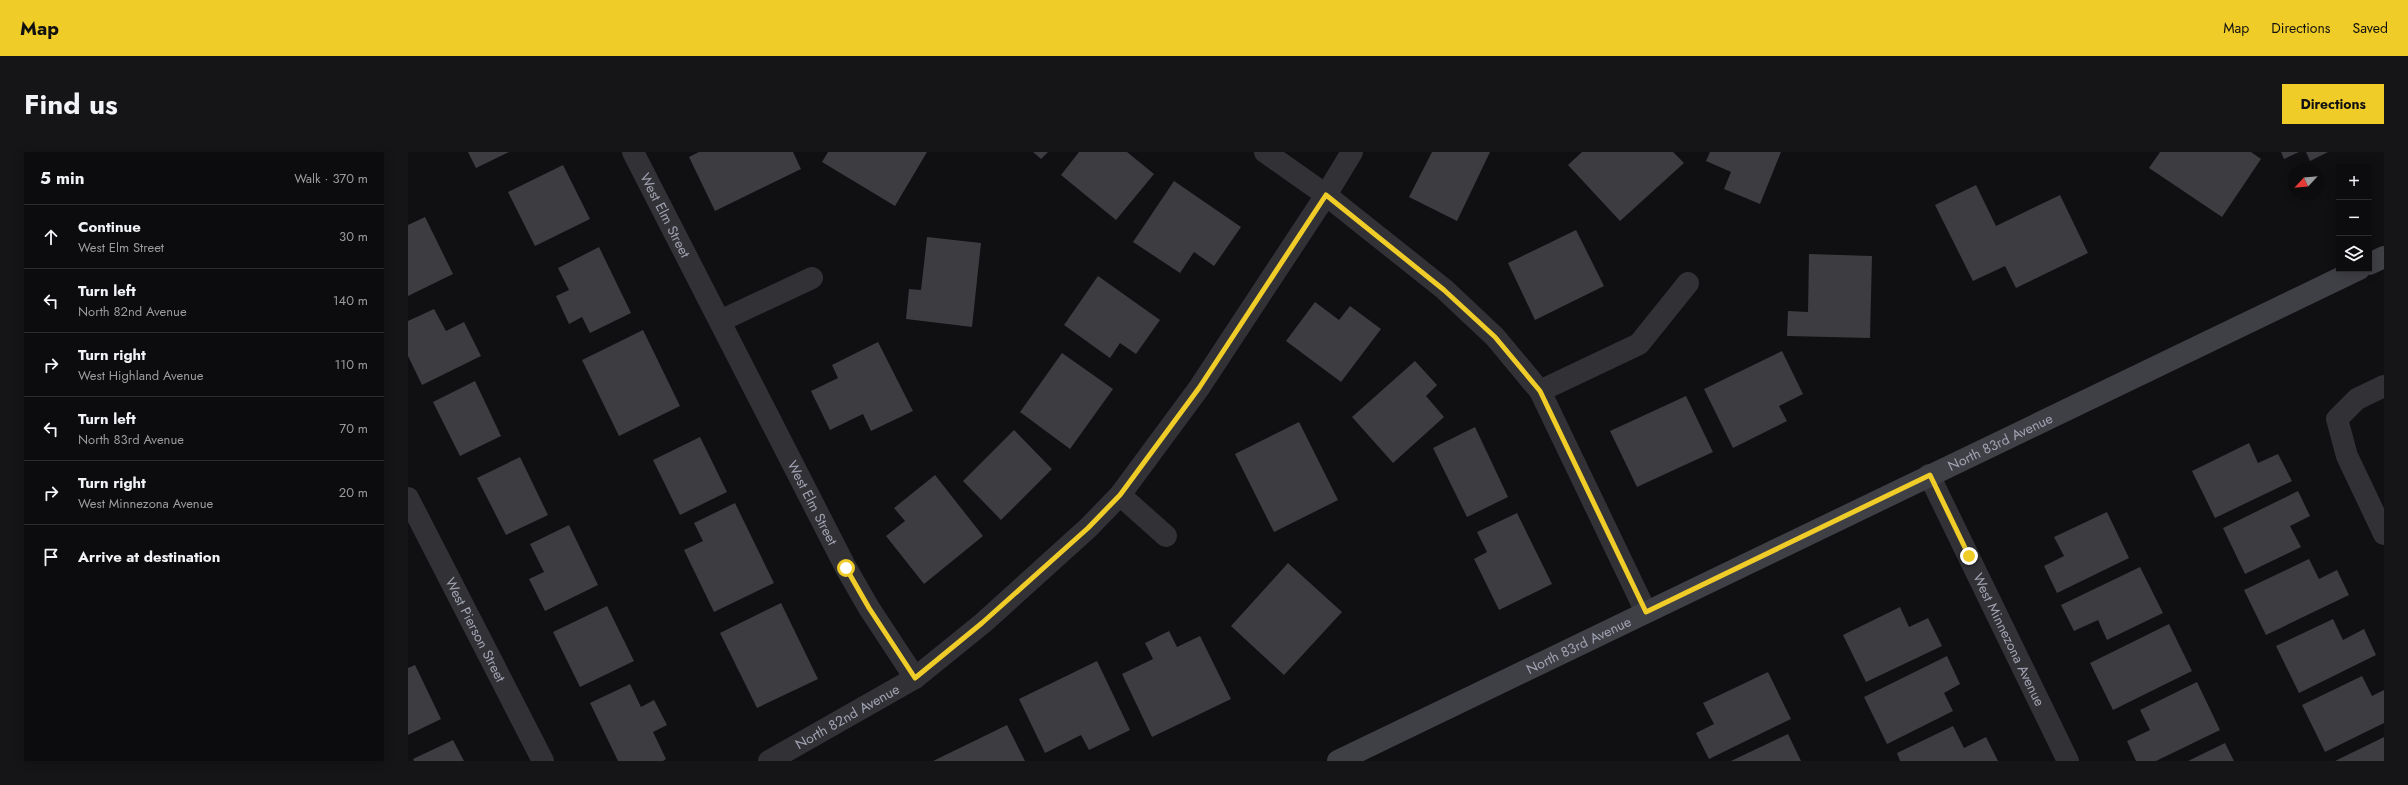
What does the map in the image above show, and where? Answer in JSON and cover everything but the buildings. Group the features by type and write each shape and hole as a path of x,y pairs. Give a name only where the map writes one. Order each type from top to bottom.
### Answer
{"main road":[{"path":"2372,263 2384,257"},
{"name":"North 83rd Avenue","path":"1338,761 2353,272"}],"street":[{"name":"West Elm Street","path":"633,152 846,568 869,608 915,678"},
{"path":"1265,152 1326,195 1450,295 1495,337 1540,391 1646,612"},
{"name":"North 82nd Avenue","path":"769,761 915,678 982,623 1088,528 1120,495 1199,388 1326,195 1352,152"},
{"path":"720,321 812,278"},
{"path":"1540,391 1638,344 1688,283"},
{"path":"2384,386 2357,399 2337,420 2347,456 2384,534"},
{"name":"West Minnezona Avenue","path":"1930,475 2068,761"},
{"path":"1120,495 1166,536"},
{"name":"West Pierson Street","path":"408,498 543,761"}],"route":[{"path":"846,568 869,608 915,678 982,623 1088,528 1120,495 1199,388 1326,195 1444,290 1495,337 1540,391 1646,612 1930,475 1969,556"}]}
